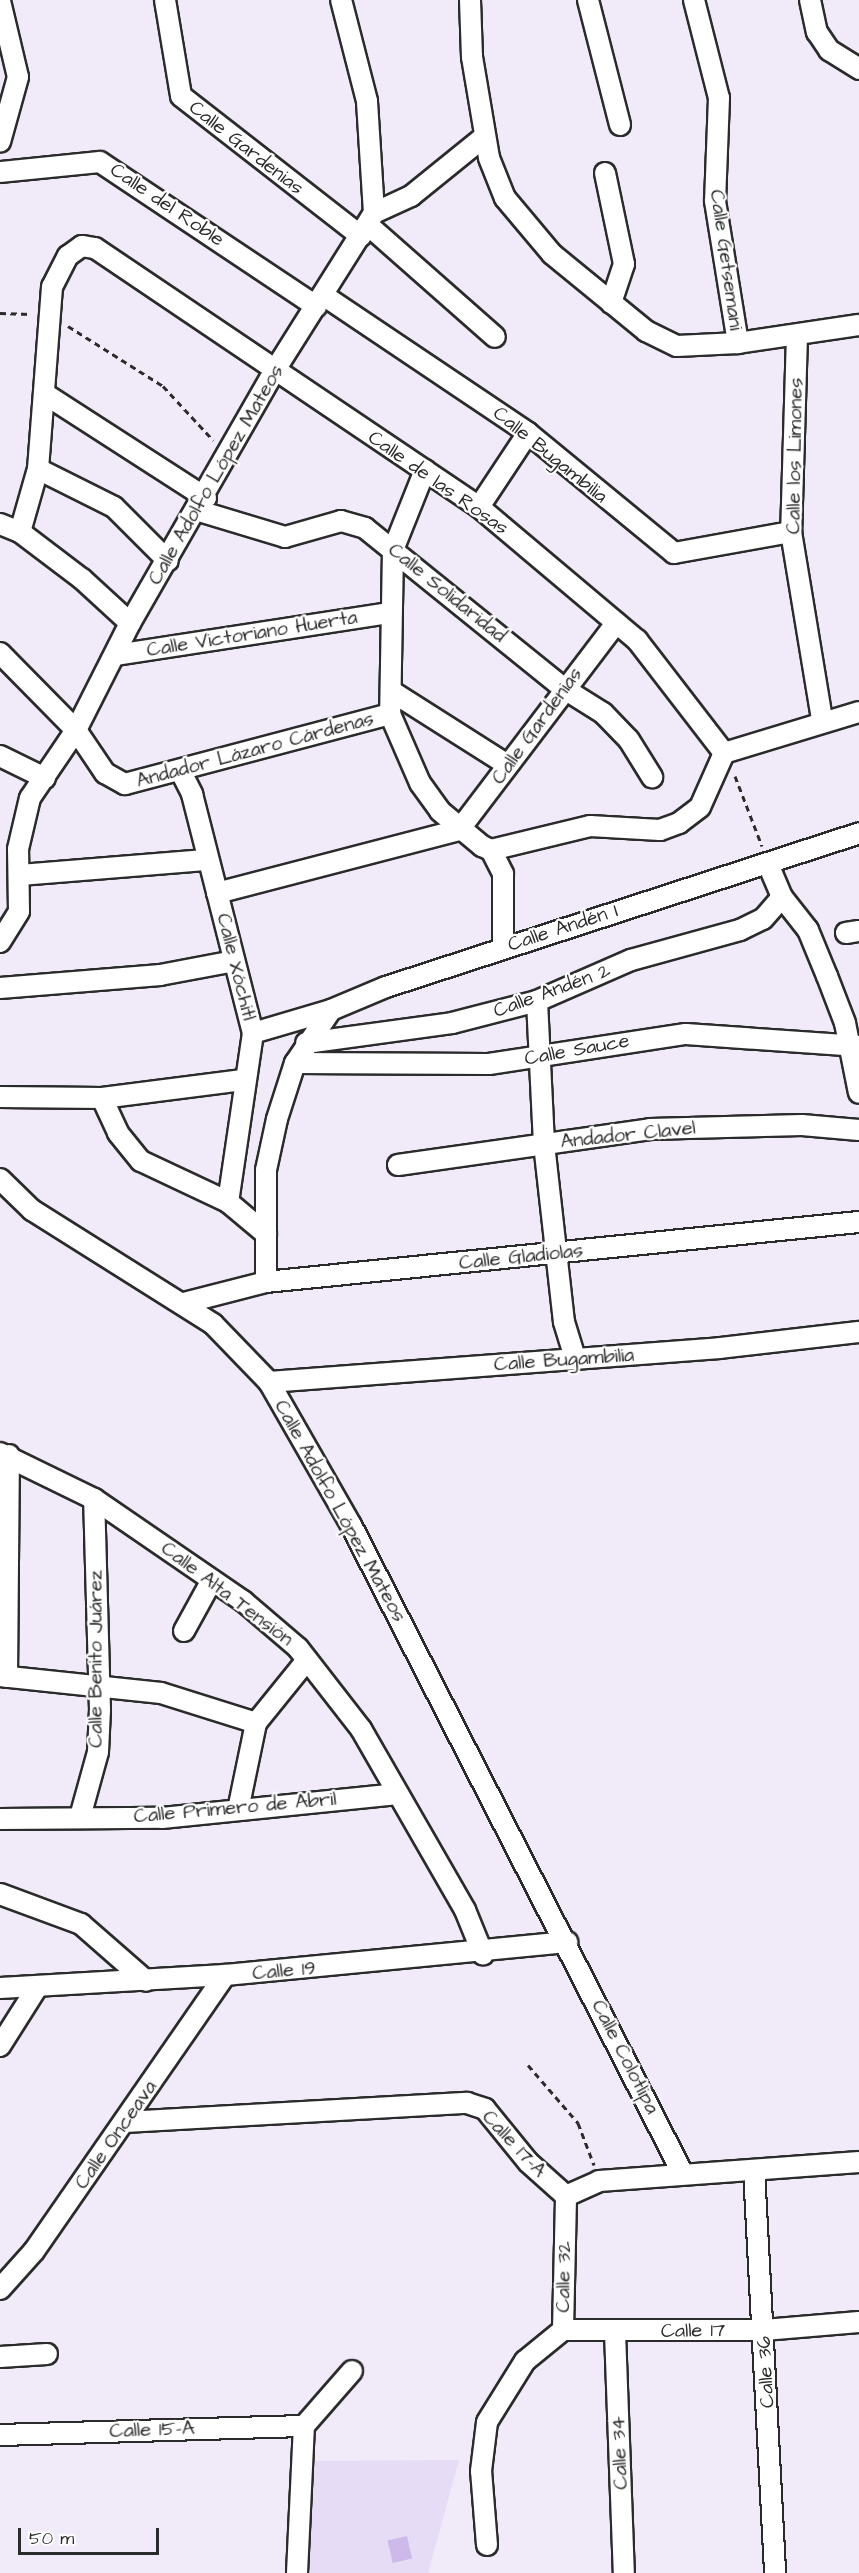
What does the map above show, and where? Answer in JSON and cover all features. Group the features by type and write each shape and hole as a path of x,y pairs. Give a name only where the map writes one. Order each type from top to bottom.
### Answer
{"street":[{"name":"Calle Gardenias","path":"165,0 181,96 368,225 495,337"},
{"path":"341,0 367,101 368,225"},
{"path":"470,0 485,136 506,198 532,234 646,332 677,346 738,344 859,325"},
{"path":"588,0 620,125"},
{"name":"Calle Getsemani","path":"694,0 719,98 715,201 738,344"},
{"path":"810,0 817,32 829,50 859,69"},
{"path":"0,1 18,77 0,142"},
{"path":"368,225 411,196 485,136"},
{"name":"Calle del Roble","path":"0,172 100,162 320,301"},
{"path":"605,173 624,264 612,303"},
{"name":"Calle Adolfo López Mateos","path":"0,942 19,911 21,826 30,798 76,729 130,624 203,505 275,370 368,225"},
{"name":"Calle de las Rosas","path":"20,532 38,469 48,396 52,287 68,256 82,246 95,248 479,507 637,640 724,753"},
{"name":"Calle Bugambilia","path":"320,301 528,433 674,553 791,532"},
{"name":"Calle los Limones","path":"797,335 791,532 822,719"},
{"name":"Calle Solidaridad","path":"48,396 203,505 285,537 327,524 356,523 393,550 563,688 603,713 629,740 652,777"},
{"path":"479,507 528,433"},
{"path":"38,469 114,507 168,561"},
{"path":"424,470 393,550 390,614 390,714 420,783 459,830 491,850 503,874 503,948"},
{"path":"0,525 20,532 130,624"},
{"name":"Calle Victoriano Huerta","path":"115,655 390,614"},
{"name":"Calle Gardenias","path":"459,830 563,688 616,623"},
{"path":"0,653 76,729"},
{"path":"391,691 506,764"},
{"path":"491,850 590,826 660,830 680,823 700,807 724,753 822,719 859,712"},
{"name":"Andador Lázaro Cárdenas","path":"76,729 114,782 181,772 390,714"},
{"path":"0,756 45,778"},
{"name":"Calle Xóchitl","path":"181,772 192,794 205,860 217,893 252,1033 243,1080 228,1202"},
{"path":"217,893 459,830"},
{"name":"Calle Andén I","path":"252,1033 331,1010 503,948 859,833"},
{"path":"20,875 205,860"},
{"path":"768,864 782,897 808,930 855,1046 859,1093"},
{"name":"Calle Andén 2","path":"306,1043 471,1019 537,1001 631,960 740,930 763,919 782,897"},
{"path":"0,988 160,975 234,961"},
{"path":"537,1001 544,1144 567,1339 575,1359"},
{"path":"266,1282 266,1170 295,1063 306,1043 331,1010"},
{"name":"Calle Sauce","path":"295,1063 446,1065 540,1059 686,1034 855,1046"},
{"path":"0,1097 102,1098 243,1080"},
{"path":"102,1098 118,1133 141,1161 228,1202 266,1234"},
{"name":"Andador Clavel","path":"398,1165 650,1129 802,1125 859,1130"},
{"name":"Calle Adolfo López Mateos","path":"0,1179 32,1210 101,1257 184,1303 213,1324 269,1382 351,1525 567,1942"},
{"name":"Calle Gladiolas","path":"184,1303 266,1282 859,1222"},
{"name":"Calle Bugambilia","path":"269,1382 575,1359 859,1332"},
{"path":"4,1454 4,1677 99,1690 161,1693 256,1724"},
{"name":"Calle Alta Tensión","path":"4,1454 94,1499 212,1580 307,1660 362,1729 465,1910 483,1954"},
{"name":"Calle Benito Juárez","path":"80,1817 98,1752 99,1690 94,1499"},
{"path":"184,1631 212,1580"},
{"path":"238,1810 256,1724 307,1660"},
{"name":"Calle Primero de Abril","path":"0,1820 238,1810 398,1794"},
{"path":"0,1894 81,1924 146,1981"},
{"name":"Calle 19","path":"0,1988 225,1976 483,1954 567,1942"},
{"name":"Calle Colotlipa","path":"567,1942 682,2172"},
{"name":"Calle Onceava","path":"0,2289 34,2251 225,1976"},
{"path":"0,2046 38,1986"},
{"name":"Calle 17-A","path":"125,2122 467,2103 485,2109 528,2162 566,2196"},
{"path":"566,2196 599,2181 682,2172 754,2170 859,2162"},
{"name":"Calle 36","path":"754,2170 775,2573"},
{"name":"Calle 32","path":"487,2545 481,2471 487,2422 525,2361 563,2330 566,2196"},
{"name":"Calle 17","path":"563,2330 615,2332 764,2330 859,2322"},
{"name":"Calle 34","path":"615,2332 624,2573"},
{"path":"0,2357 47,2354"},
{"path":"297,2573 304,2426 352,2371"},
{"name":"Calle 15-A","path":"0,2435 304,2426"}],"path":[{"path":"0,313 51,315 163,386 183,403 201,434 232,451"},
{"path":"724,753 768,864"},
{"path":"528,2064 578,2123 599,2181"}],"shaded area":[{"path":"459,2460 428,2573 306,2573 312,2461"}],"building":[{"path":"407,2536 412,2558 393,2563 388,2540"}]}
